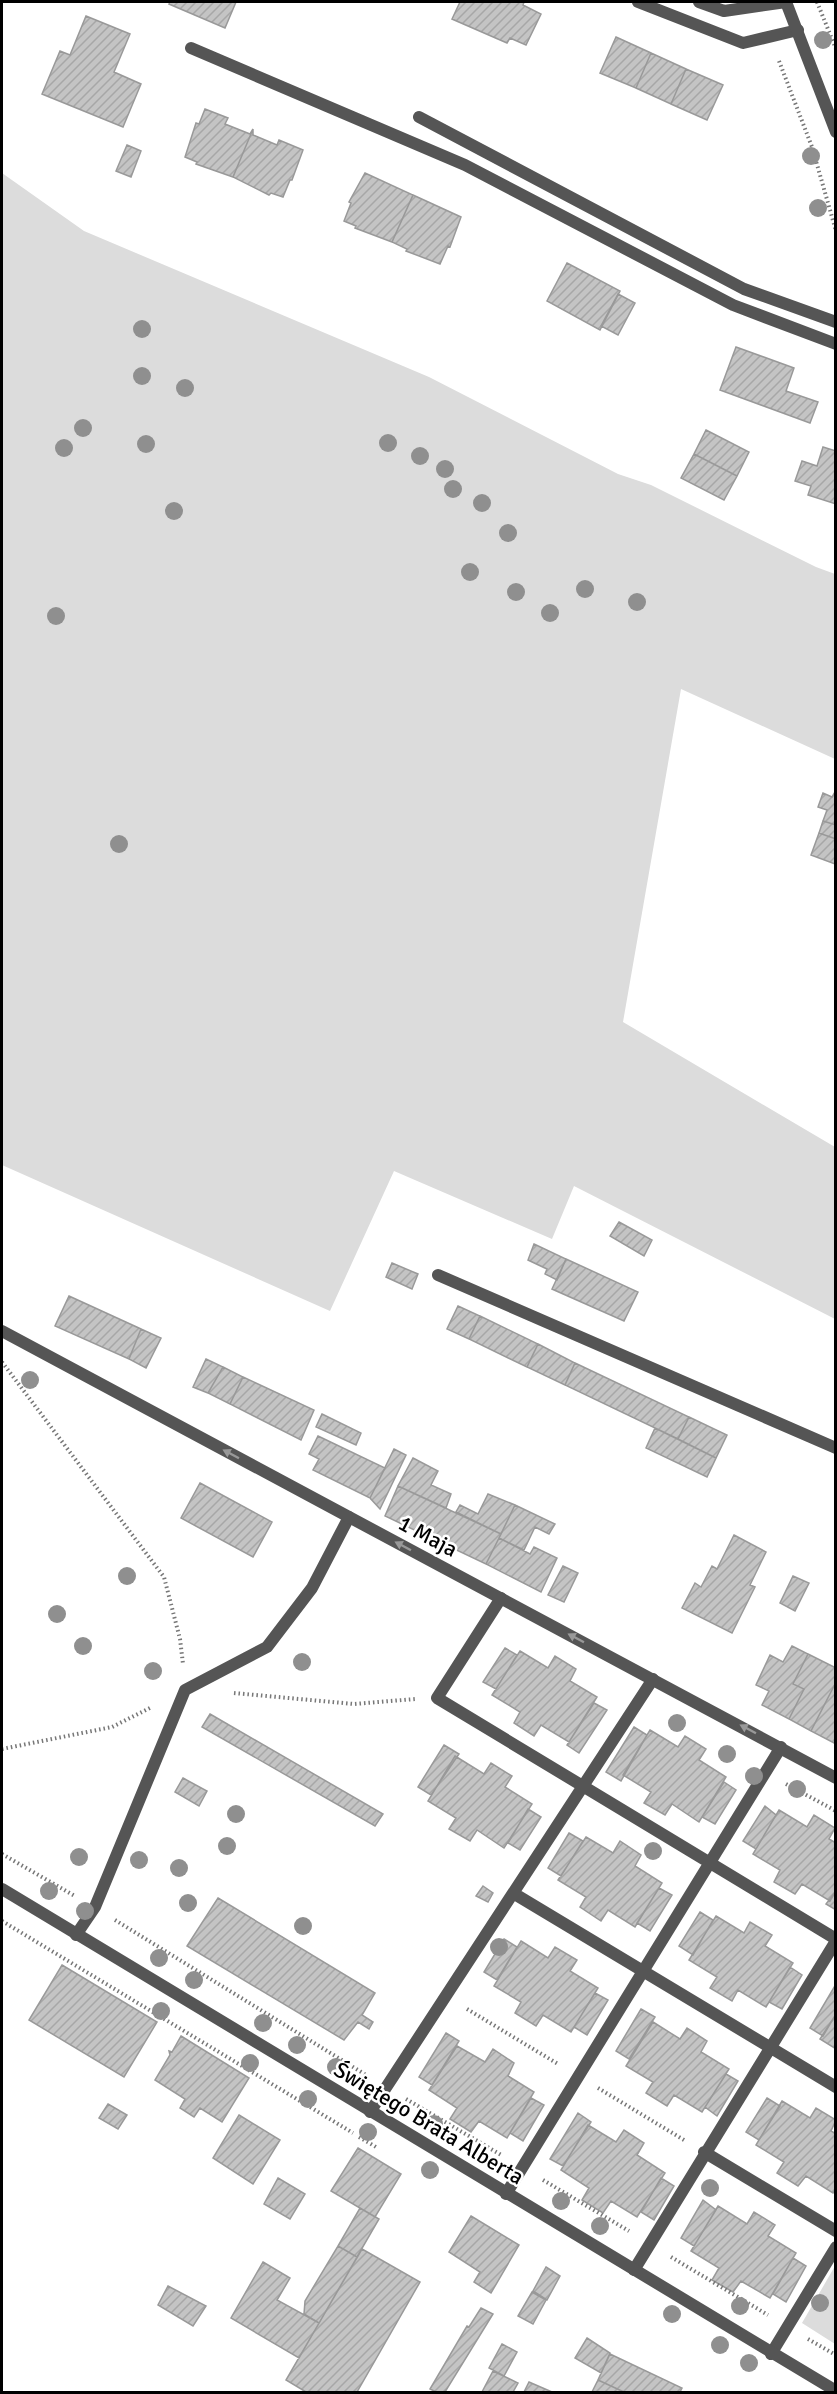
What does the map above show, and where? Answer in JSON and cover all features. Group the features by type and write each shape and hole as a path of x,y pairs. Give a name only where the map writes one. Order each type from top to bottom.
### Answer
{"street":[{"path":"638,2 743,43 798,30"},
{"path":"699,2 724,11 786,2 836,132"},
{"path":"191,48 465,165 733,305 836,344"},
{"path":"419,117 744,289 836,322"},
{"path":"438,1275 836,1448"},
{"name":"1 Maja","path":"2,1331 836,1778"},
{"path":"76,1935 95,1907 185,1690 267,1647 312,1588 349,1517"},
{"path":"501,1598 437,1698 836,1940 633,2270"},
{"path":"370,2112 653,1679"},
{"path":"506,2194 781,1747"},
{"name":"Świętego Brata Alberta","path":"2,1889 771,2354 836,2391"},
{"path":"513,1893 836,2087"},
{"path":"704,2152 836,2231"},
{"path":"771,2354 836,2247"}],"path":[{"path":"818,2 836,49"},
{"path":"769,37 812,147 836,231"},
{"path":"2,1362 164,1577 180,1639 185,1690 112,1726 2,1749"},
{"path":"229,1693 354,1704 437,1698"},
{"path":"2,1854 95,1907 386,2088 836,2355"}],"shaded area":[{"path":"2,173 84,231 429,377 618,474 651,485 816,567 835,574 835,759 681,689 623,1022 835,1147 835,1319 574,1186 552,1239 394,1171 330,1311 2,1165"},
{"path":"835,2266 835,2344 802,2323"}],"building":[{"path":"170,2 236,2 225,28 169,4"},
{"path":"460,2 524,2 523,5 541,14 526,45 510,38 507,43 452,19"},
{"path":"86,16 130,34 114,72 141,84 123,127 42,94 60,51 70,55"},
{"path":"616,37 651,53 636,88 600,73"},
{"path":"651,53 686,69 671,104 636,88"},
{"path":"686,69 723,85 707,120 671,104"},
{"path":"205,109 228,118 225,124 250,134 253,129 233,177 196,164 197,162 185,157 196,123 199,124"},
{"path":"253,129 253,135 277,145 279,140 303,150 283,197 271,193 269,195 233,177"},
{"path":"127,145 141,151 131,177 116,171"},
{"path":"365,173 413,195 392,242 355,228 356,226 344,221 351,203 349,202"},
{"path":"413,195 461,217 450,247 448,246 440,264 406,251 407,249 392,242"},
{"path":"567,263 620,291 600,330 547,301"},
{"path":"618,294 635,303 618,335 601,326"},
{"path":"736,347 794,368 786,391 818,402 810,423 720,390"},
{"path":"706,430 749,452 737,476 694,454"},
{"path":"823,447 836,451 836,504 808,495 811,486 795,481 802,461 817,466"},
{"path":"694,454 737,476 724,500 681,478"},
{"path":"836,790 836,825 823,821 827,810 818,807 823,793 832,797"},
{"path":"823,821 836,825 836,839 819,833"},
{"path":"819,833 836,839 835,864 811,855"},
{"path":"619,1222 652,1240 644,1256 610,1236"},
{"path":"534,1244 566,1259 557,1280 545,1274 547,1269 528,1260"},
{"path":"566,1259 638,1292 624,1321 552,1289"},
{"path":"392,1263 418,1274 412,1289 386,1277"},
{"path":"69,1296 141,1329 129,1359 55,1326"},
{"path":"458,1306 480,1316 469,1339 447,1329"},
{"path":"480,1316 538,1344 527,1367 469,1339"},
{"path":"141,1329 161,1338 146,1368 129,1359"},
{"path":"538,1344 575,1363 565,1385 527,1367"},
{"path":"206,1359 223,1367 208,1393 193,1387"},
{"path":"575,1363 689,1417 678,1439 565,1385"},
{"path":"223,1367 243,1377 230,1404 208,1393"},
{"path":"243,1377 314,1410 301,1440 230,1404"},
{"path":"322,1414 361,1433 356,1445 316,1427"},
{"path":"689,1417 727,1435 716,1458 678,1439"},
{"path":"655,1428 716,1458 707,1477 646,1448"},
{"path":"318,1436 385,1468 370,1498 313,1470 319,1459 309,1454"},
{"path":"394,1449 406,1455 380,1509 370,1498"},
{"path":"413,1458 438,1471 431,1485 451,1494 446,1508 398,1486"},
{"path":"200,1483 272,1522 253,1557 181,1518"},
{"path":"398,1486 501,1534 486,1564 385,1516"},
{"path":"488,1494 515,1505 501,1534 456,1512 460,1505 478,1514"},
{"path":"515,1505 555,1524 549,1534 535,1527 524,1550 499,1538"},
{"path":"734,1535 766,1552 750,1585 755,1587 732,1633 682,1608 695,1583 701,1587 712,1566 717,1569"},
{"path":"499,1538 530,1554 534,1547 557,1558 541,1592 486,1564"},
{"path":"563,1566 578,1573 564,1602 548,1595"},
{"path":"793,1576 809,1583 795,1611 780,1603"},
{"path":"792,1646 808,1654 793,1684 804,1689 789,1719 762,1705 769,1691 756,1685 770,1655 783,1662"},
{"path":"505,1648 517,1655 496,1689 483,1682"},
{"path":"520,1651 548,1668 555,1656 576,1669 570,1681 597,1697 569,1742 541,1725 534,1736 514,1723 520,1712 492,1695"},
{"path":"808,1654 836,1668 836,1682 811,1731 789,1719 804,1689 793,1684"},
{"path":"836,1682 836,1744 811,1731"},
{"path":"594,1703 607,1710 579,1753 567,1745"},
{"path":"210,1714 383,1814 375,1826 202,1727"},
{"path":"634,1727 647,1735 621,1781 606,1772"},
{"path":"650,1730 678,1747 685,1736 706,1749 699,1760 726,1777 699,1822 672,1804 665,1815 644,1803 651,1792 623,1775"},
{"path":"444,1745 459,1754 431,1795 418,1787"},
{"path":"455,1756 484,1774 491,1763 512,1776 505,1787 532,1804 504,1848 477,1830 470,1841 449,1829 456,1818 428,1801"},
{"path":"183,1778 207,1791 199,1806 175,1792"},
{"path":"724,1782 736,1790 715,1824 702,1817"},
{"path":"765,1806 776,1815 756,1849 743,1841"},
{"path":"528,1809 541,1817 520,1850 508,1843"},
{"path":"779,1810 807,1827 814,1815 835,1828 829,1839 836,1843 836,1891 830,1901 802,1884 795,1894 774,1882 780,1870 753,1854"},
{"path":"569,1833 583,1841 561,1876 548,1868"},
{"path":"586,1837 613,1853 620,1841 641,1855 635,1866 662,1883 635,1927 608,1910 601,1921 580,1907 586,1897 558,1880"},
{"path":"483,1886 493,1893 488,1902 476,1896"},
{"path":"659,1888 672,1895 650,1931 637,1923"},
{"path":"836,1891 836,1910 826,1904"},
{"path":"218,1898 375,1993 362,2015 373,2022 369,2029 358,2022 344,2040 187,1946"},
{"path":"700,1912 713,1920 693,1955 679,1946"},
{"path":"716,1916 744,1933 750,1922 772,1935 765,1946 793,1963 766,2007 738,1990 732,2001 710,1988 717,1977 689,1960"},
{"path":"504,1939 517,1947 497,1980 484,1972"},
{"path":"521,1941 548,1958 555,1947 577,1960 570,1971 598,1988 571,2032 543,2015 536,2026 515,2013 521,2002 494,1986"},
{"path":"62,1965 157,2022 124,2077 29,2020"},
{"path":"790,1967 802,1975 782,2009 769,2002"},
{"path":"836,1984 836,2014 823,2036 810,2028"},
{"path":"595,1993 608,2000 587,2035 574,2027"},
{"path":"641,2009 655,2017 629,2059 616,2051"},
{"path":"836,2014 836,2049 820,2039"},
{"path":"653,2022 680,2039 687,2028 707,2041 701,2052 729,2069 702,2112 674,2095 667,2106 646,2093 653,2082 626,2066"},
{"path":"446,2033 459,2041 432,2085 419,2077"},
{"path":"181,2036 249,2078 222,2122 200,2108 194,2117 180,2108 185,2099 155,2080 170,2055 169,2051 172,2052"},
{"path":"457,2046 485,2062 493,2049 514,2063 508,2076 534,2092 507,2138 479,2121 471,2132 450,2119 457,2108 429,2090"},
{"path":"726,2074 738,2081 717,2116 705,2107"},
{"path":"531,2098 544,2105 523,2141 510,2133"},
{"path":"767,2098 780,2106 759,2140 746,2132"},
{"path":"782,2101 810,2118 816,2108 836,2120 831,2131 836,2134 836,2189 833,2193 806,2176 798,2186 777,2173 784,2162 756,2145"},
{"path":"108,2104 127,2115 118,2129 99,2118"},
{"path":"578,2113 591,2122 563,2166 550,2159"},
{"path":"239,2115 280,2140 253,2184 213,2158"},
{"path":"588,2125 616,2142 624,2130 644,2143 637,2155 665,2173 637,2217 611,2201 603,2213 582,2200 589,2188 561,2170"},
{"path":"358,2148 401,2174 375,2217 331,2191"},
{"path":"278,2178 305,2194 290,2219 264,2204"},
{"path":"661,2178 674,2186 654,2220 641,2212"},
{"path":"703,2200 716,2210 694,2246 681,2238"},
{"path":"718,2206 747,2224 754,2212 775,2225 768,2236 796,2253 770,2298 741,2281 733,2292 712,2280 719,2268 691,2251"},
{"path":"360,2208 379,2219 357,2257 338,2246"},
{"path":"471,2216 519,2245 491,2293 474,2282 480,2272 449,2252"},
{"path":"338,2246 357,2257 319,2323 304,2314 305,2301"},
{"path":"362,2249 420,2282 357,2392 306,2392 286,2380"},
{"path":"793,2258 806,2266 786,2302 773,2294"},
{"path":"263,2262 290,2278 277,2300 319,2323 299,2358 231,2318"},
{"path":"546,2267 560,2276 547,2300 533,2291"},
{"path":"168,2286 206,2306 193,2326 158,2305"},
{"path":"532,2292 546,2300 533,2324 518,2316"},
{"path":"481,2308 493,2314 445,2392 430,2389 467,2326 469,2327"},
{"path":"587,2338 610,2353 601,2373 575,2358"},
{"path":"502,2344 517,2352 504,2376 489,2368"},
{"path":"610,2354 682,2388 680,2392 624,2392 598,2380"},
{"path":"493,2371 518,2383 513,2392 482,2392"},
{"path":"598,2380 624,2392 592,2392"},
{"path":"529,2382 552,2392 524,2392"}]}
